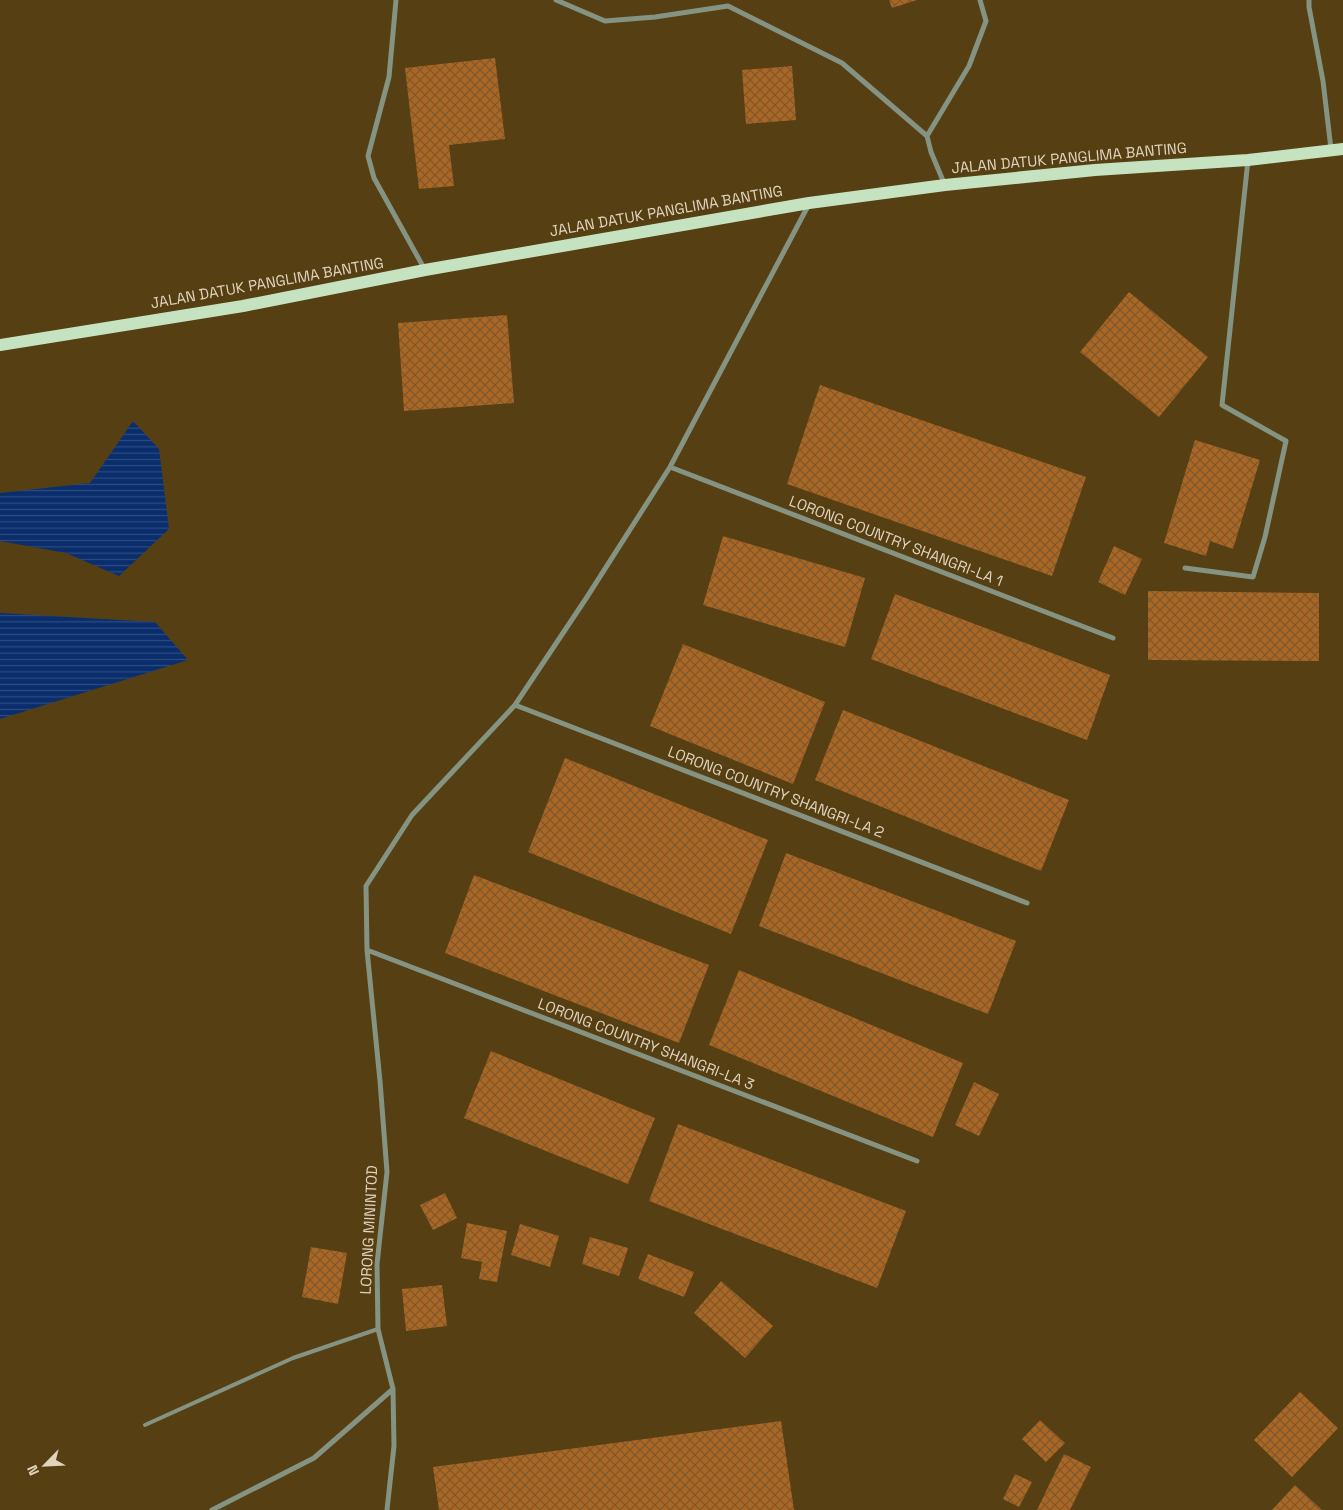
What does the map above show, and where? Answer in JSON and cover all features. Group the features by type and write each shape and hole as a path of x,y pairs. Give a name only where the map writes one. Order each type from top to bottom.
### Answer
{"main road":[{"name":"JALAN DATUK PANGLIMA BANTING","path":"0,345 243,306 425,270 809,203 945,185 1095,170 1248,160 1337,149"}],"street":[{"path":"396,0 389,77 368,156 374,178 425,270"},
{"path":"556,0 606,21 655,17 728,6 842,63 927,136 931,152 945,185"},
{"path":"927,136 969,66 986,21 980,0"},
{"path":"1309,0 1337,149"},
{"path":"1185,568 1253,577 1265,537 1286,441 1222,406 1248,160"},
{"name":"LORONG MININTOD","path":"387,1510 394,1446 393,1389 378,1329 377,1264 387,1172 367,950 366,886 412,815 515,704 587,597 670,467 809,203"},
{"name":"LORONG COUNTRY SHANGRI-LA 1","path":"670,467 1113,638"},
{"name":"LORONG COUNTRY SHANGRI-LA 2","path":"515,704 1027,904"},
{"name":"LORONG COUNTRY SHANGRI-LA 3","path":"367,950 916,1161"},
{"path":"212,1510 314,1458 393,1389"}],"lane":[{"path":"145,1425 293,1358 378,1329"}],"water":[{"path":"133,421 159,449 169,529 119,576 66,553 0,541 0,493 90,483"},
{"path":"0,613 155,622 188,660 0,719"}],"building":[{"path":"889,0 917,0 892,8"},
{"path":"495,58 505,139 449,145 454,186 419,189 405,68"},
{"path":"792,66 796,120 746,124 742,70"},
{"path":"1129,292 1208,357 1159,417 1080,352"},
{"path":"507,315 514,403 404,411 398,323"},
{"path":"820,385 1086,477 1052,576 787,484"},
{"path":"1195,440 1260,460 1233,549 1210,541 1206,556 1164,543"},
{"path":"723,536 865,578 845,647 703,605"},
{"path":"1114,546 1142,559 1125,595 1098,582"},
{"path":"1148,591 1319,593 1319,661 1148,660"},
{"path":"895,594 1110,675 1087,740 871,659"},
{"path":"683,644 825,702 793,784 650,726"},
{"path":"843,710 1069,800 1041,871 815,780"},
{"path":"565,758 768,840 731,934 528,852"},
{"path":"786,853 1016,941 988,1014 759,926"},
{"path":"474,875 709,965 679,1043 445,953"},
{"path":"739,970 963,1063 933,1137 709,1045"},
{"path":"491,1051 655,1118 628,1184 464,1118"},
{"path":"974,1082 999,1094 979,1136 955,1125"},
{"path":"678,1124 906,1211 877,1288 649,1201"},
{"path":"445,1193 457,1218 433,1230 420,1205"},
{"path":"467,1223 507,1231 497,1282 479,1279 482,1262 461,1258"},
{"path":"520,1224 559,1236 550,1267 511,1255"},
{"path":"590,1237 628,1248 619,1276 582,1264"},
{"path":"311,1247 347,1253 338,1304 302,1297"},
{"path":"648,1254 694,1272 684,1297 638,1279"},
{"path":"721,1281 773,1326 745,1358 694,1313"},
{"path":"442,1285 447,1326 406,1331 402,1289"},
{"path":"1300,1392 1338,1428 1292,1477 1254,1440"},
{"path":"1040,1420 1065,1443 1046,1462 1022,1439"},
{"path":"781,1421 794,1510 439,1510 433,1467"},
{"path":"1064,1454 1091,1467 1070,1510 1037,1510"},
{"path":"1015,1474 1032,1482 1019,1507 1003,1499"},
{"path":"1295,1485 1322,1510 1272,1510"}]}
